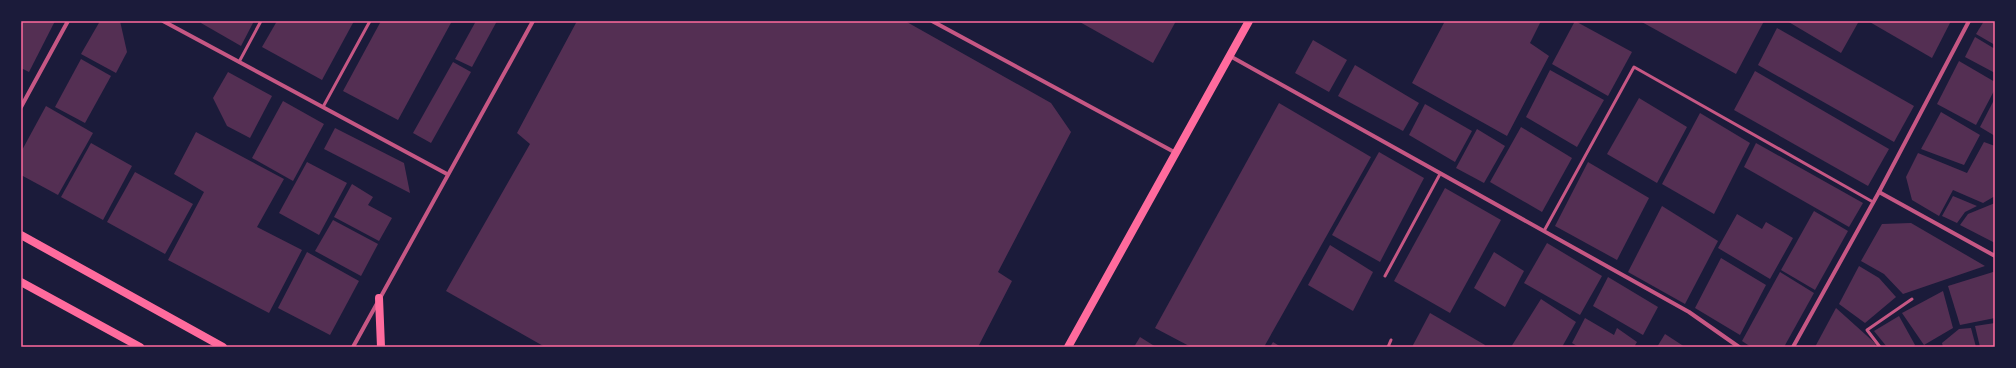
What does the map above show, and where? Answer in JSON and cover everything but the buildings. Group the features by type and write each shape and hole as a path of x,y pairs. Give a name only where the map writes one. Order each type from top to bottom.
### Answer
{"main road":[{"path":"1068,347 1249,21"},
{"path":"21,235 223,347"},
{"path":"21,282 140,347"},
{"path":"380,298 381,347"}],"street":[{"path":"21,107 68,21"},
{"path":"162,21 447,174"},
{"path":"353,347 447,174 533,21"},
{"path":"932,21 1177,153"},
{"path":"1793,347 1879,192 1969,21"},
{"path":"1230,56 1688,312 1739,347"},
{"path":"1879,192 1995,256"}],"lane":[{"path":"239,62 261,21"},
{"path":"323,107 370,21"},
{"path":"1544,232 1634,67 1873,202"},
{"path":"1385,276 1440,174"},
{"path":"1880,347 1867,330 1912,299"},
{"path":"1388,347 1391,340"}]}
